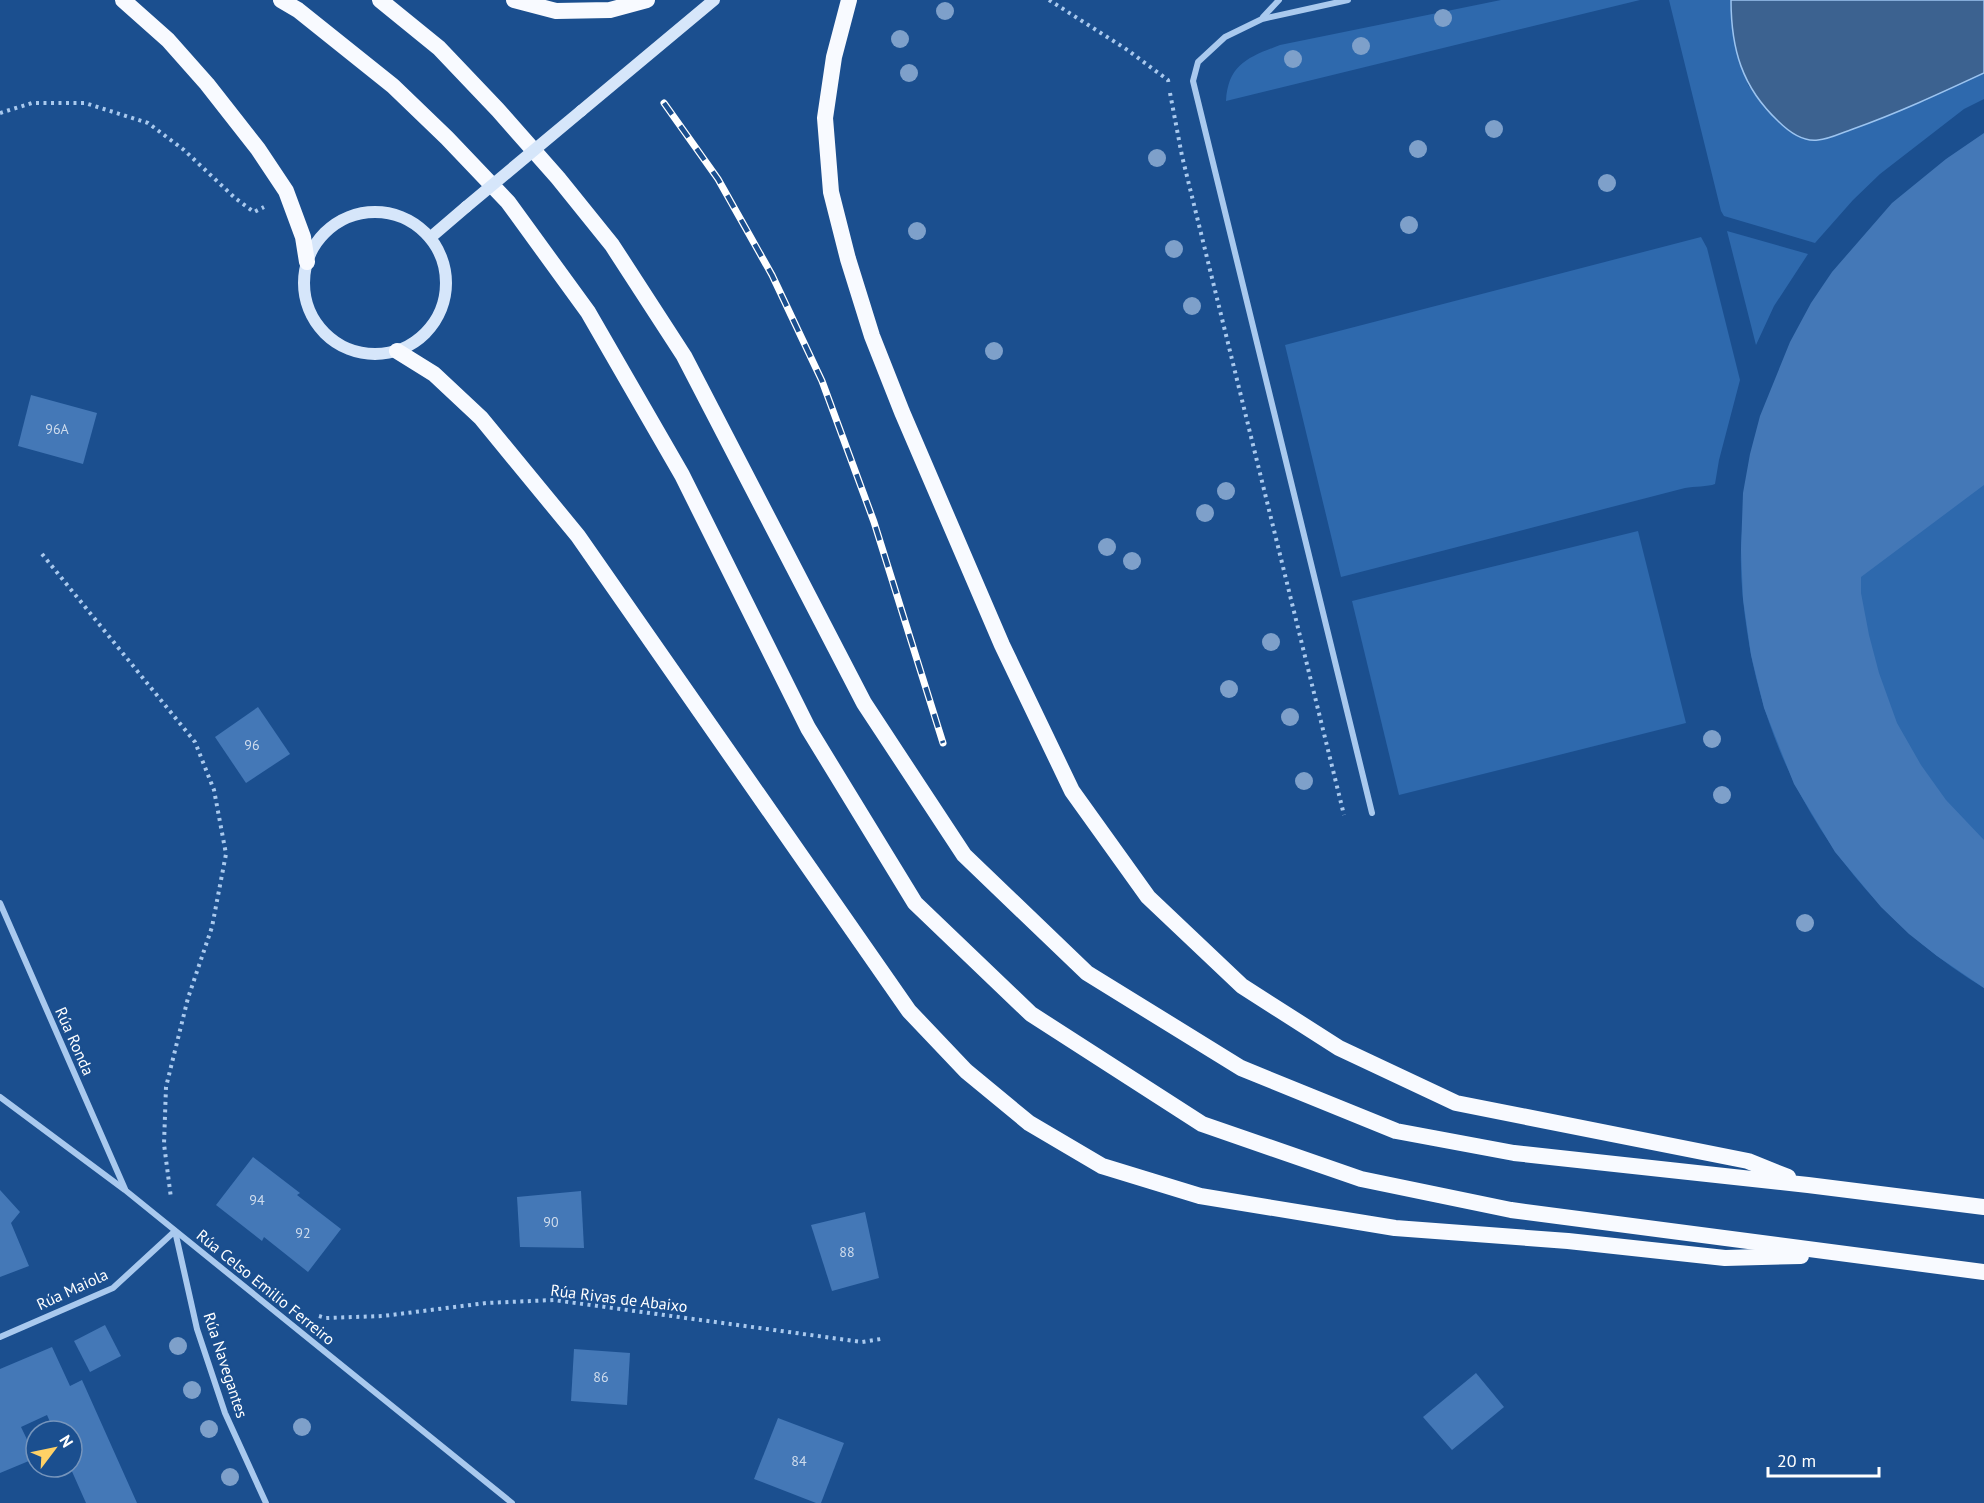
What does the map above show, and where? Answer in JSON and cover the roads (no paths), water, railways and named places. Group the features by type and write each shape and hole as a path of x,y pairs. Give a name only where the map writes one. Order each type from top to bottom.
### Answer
{"highway":[{"path":"123,0 168,40 207,84 258,149 286,191 303,237 307,262"},
{"path":"281,0 298,10 393,86 508,202 588,312 682,475 808,728 915,903 1031,1014 1202,1124 1361,1179 1511,1210 1984,1272"},
{"path":"380,0 439,48 498,110 558,178 612,245 684,356 870,713 963,855 1087,974 1241,1068 1396,1131 1514,1153 1984,1207"},
{"path":"514,0 556,11 610,10 646,0"},
{"path":"849,0 834,57 825,118 831,192 848,259 872,336 902,412 1002,645 1067,781 1148,897 1242,986 1339,1048 1456,1103 1748,1161 1808,1185"},
{"path":"398,351 434,374 481,418 578,536 909,1011 966,1071 1029,1123 1102,1166 1200,1196 1395,1228 1569,1241 1725,1258 1852,1254"}],"main road":[{"path":"431,237 714,0"},
{"path":"372,211 394,214 414,222 431,237 443,257 447,280 444,303 434,324 418,341 398,351 376,355 354,351 334,341 318,326 308,306 304,284 307,262 316,242 332,226 350,216 372,211"}],"street":[{"path":"1262,19 1279,0"},
{"path":"1348,0 1262,19 1224,37 1198,62 1193,81 1372,813"},
{"name":"Rúa Ronda","path":"0,903 125,1190"},
{"name":"Rúa Celso Emilio Ferreiro","path":"0,1096 125,1190 512,1503"},
{"name":"Rúa Maiola","path":"0,1337 114,1288 175,1231"},
{"name":"Rúa Navegantes","path":"175,1231 197,1329 225,1413 266,1503"}],"railway":[{"path":"664,103 718,179 772,275 822,381 874,522 943,743"}]}
